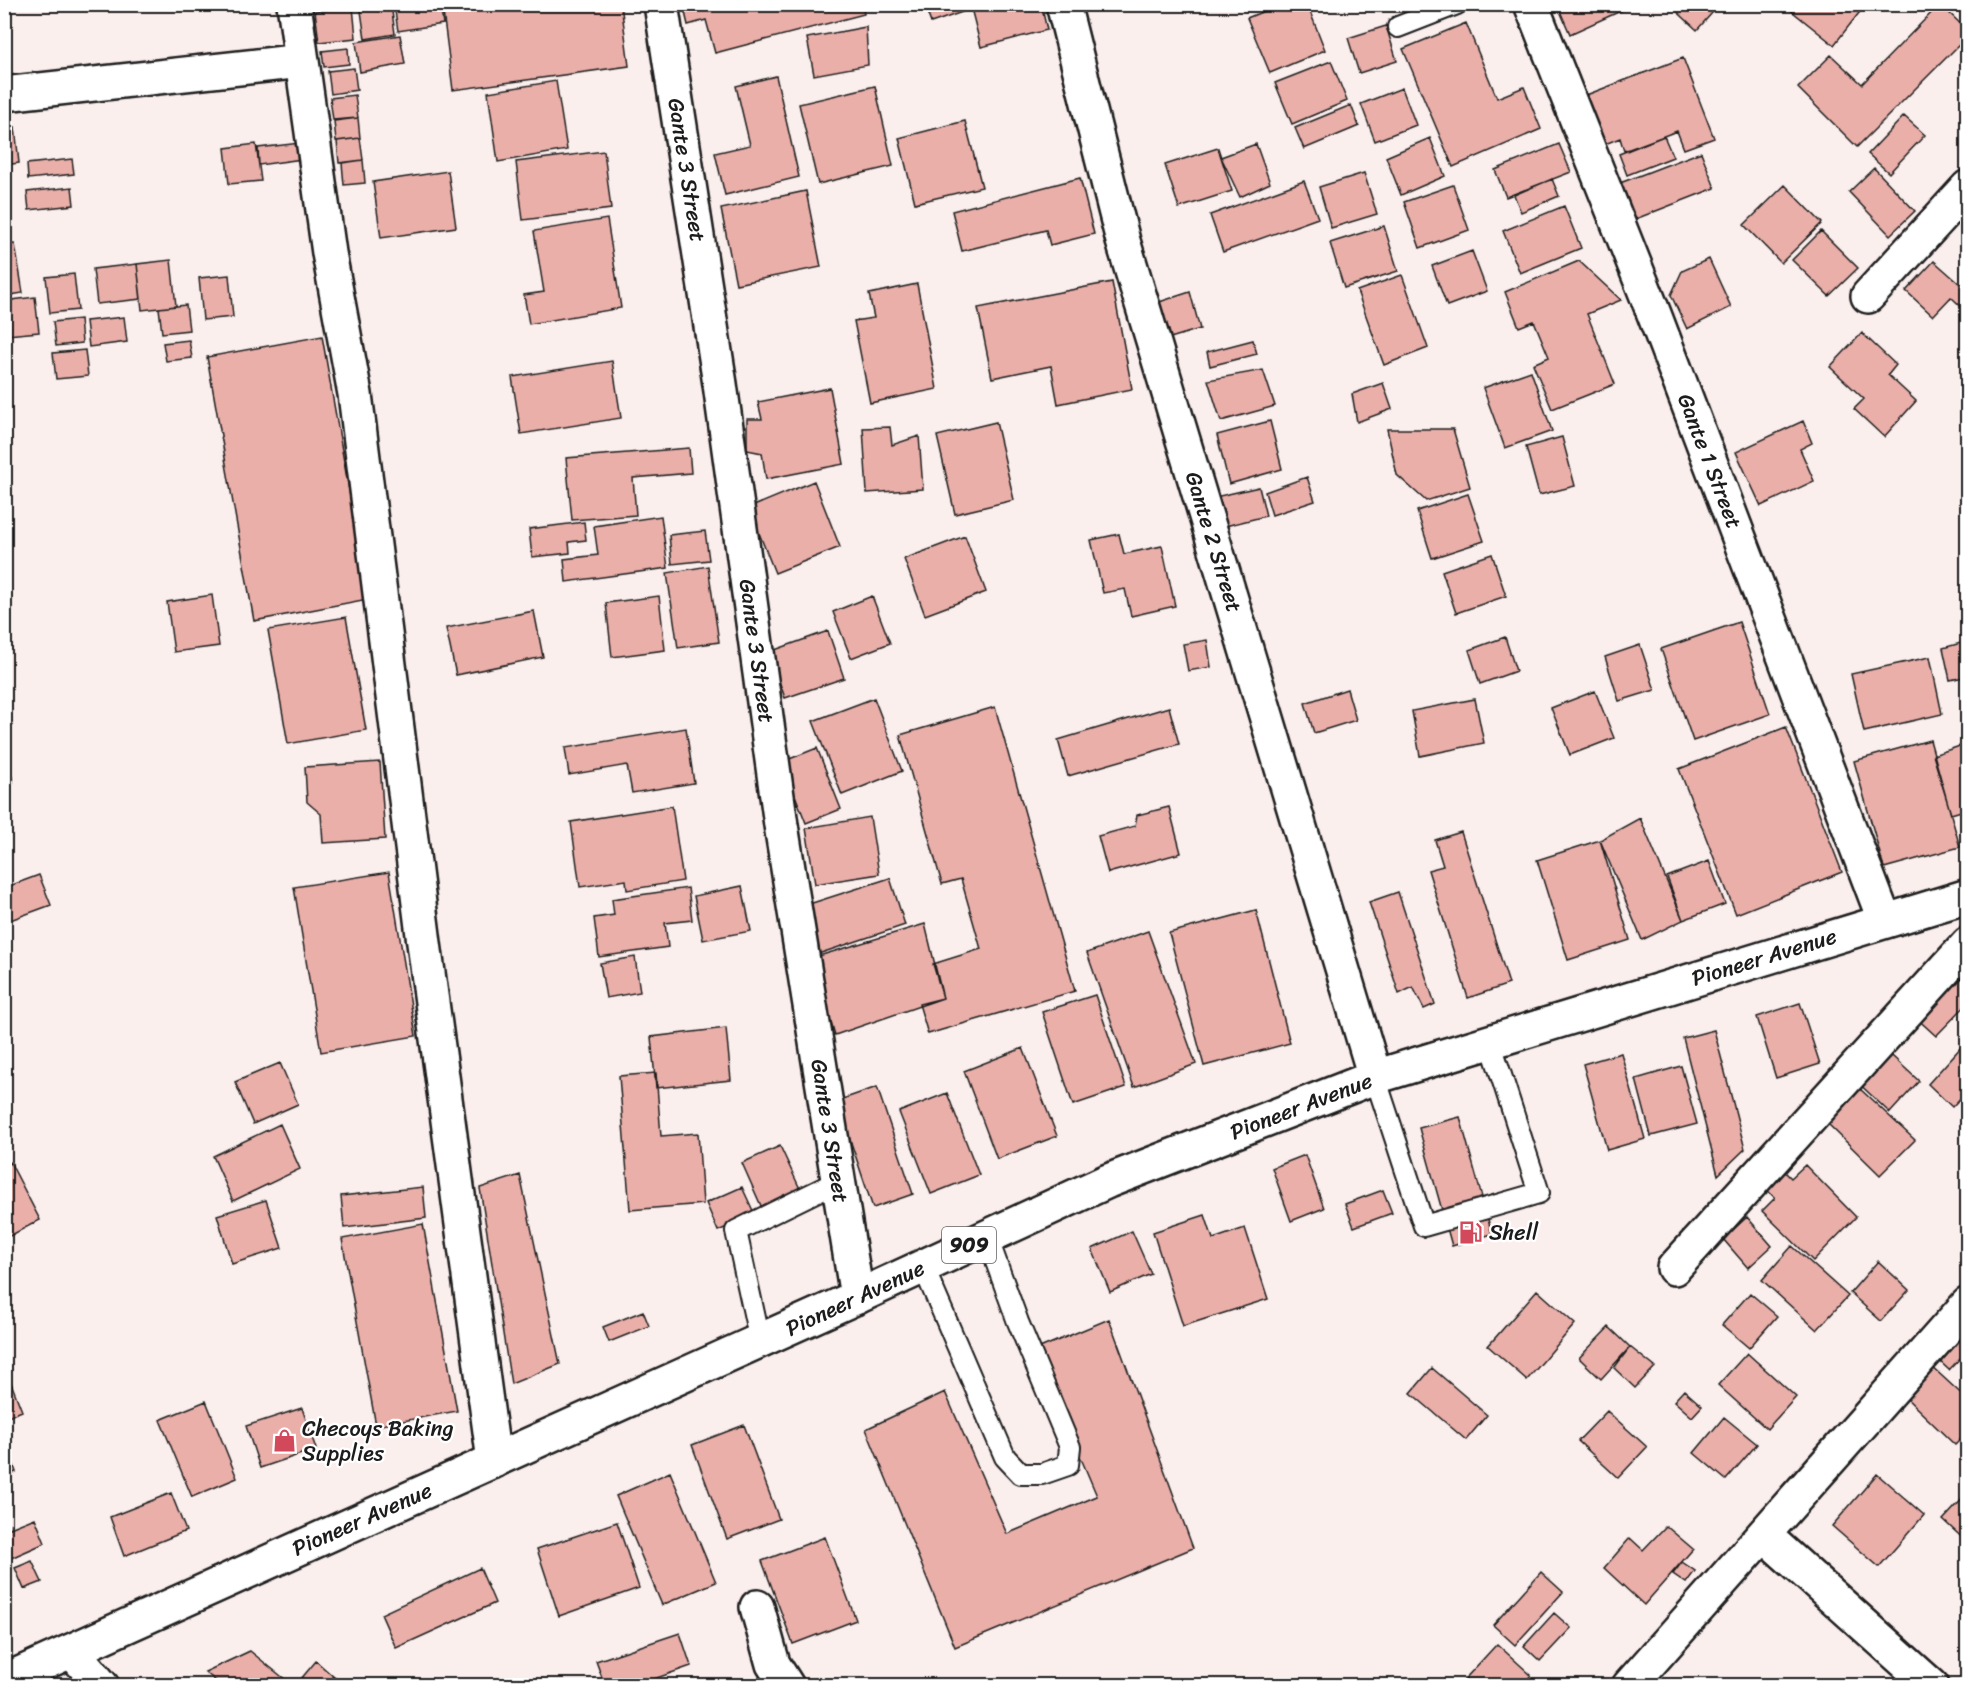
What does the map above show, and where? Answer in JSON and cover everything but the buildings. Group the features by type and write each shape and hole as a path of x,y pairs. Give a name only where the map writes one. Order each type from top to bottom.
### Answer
{"main road":[{"path":"294,4 329,253 355,394 424,943 494,1461"},
{"name":"Gante 3 Street","path":"661,4 720,384 781,825 857,1297"},
{"name":"Gante 2 Street","path":"1063,4 1124,241 1374,1077"},
{"name":"Gante 1 Street","path":"1531,4 1654,314 1884,920"},
{"path":"4,94 302,61"},
{"path":"1868,296 1968,188"},
{"name":"Pioneer Avenue","path":"4,1681 857,1297 1108,1180 1374,1077 1968,896"},
{"path":"1674,1268 1968,944"},
{"path":"1629,1686 1968,1304"},
{"path":"1764,1535 1932,1686"},
{"path":"757,1607 773,1664 787,1686"},
{"path":"72,1651 102,1686"}],"lane":[{"path":"1398,27 1457,4"},
{"path":"1374,1077 1424,1226 1539,1193 1490,1041"},
{"path":"760,1341 736,1231 838,1181"},
{"path":"923,1266 1005,1457 1021,1474 1042,1474 1068,1465 1070,1447 1018,1322 987,1237"}],"place":[{"name":"Shell","path":"1471,1232"},
{"name":"Checoys Baking Supplies","path":"284,1441"}]}
